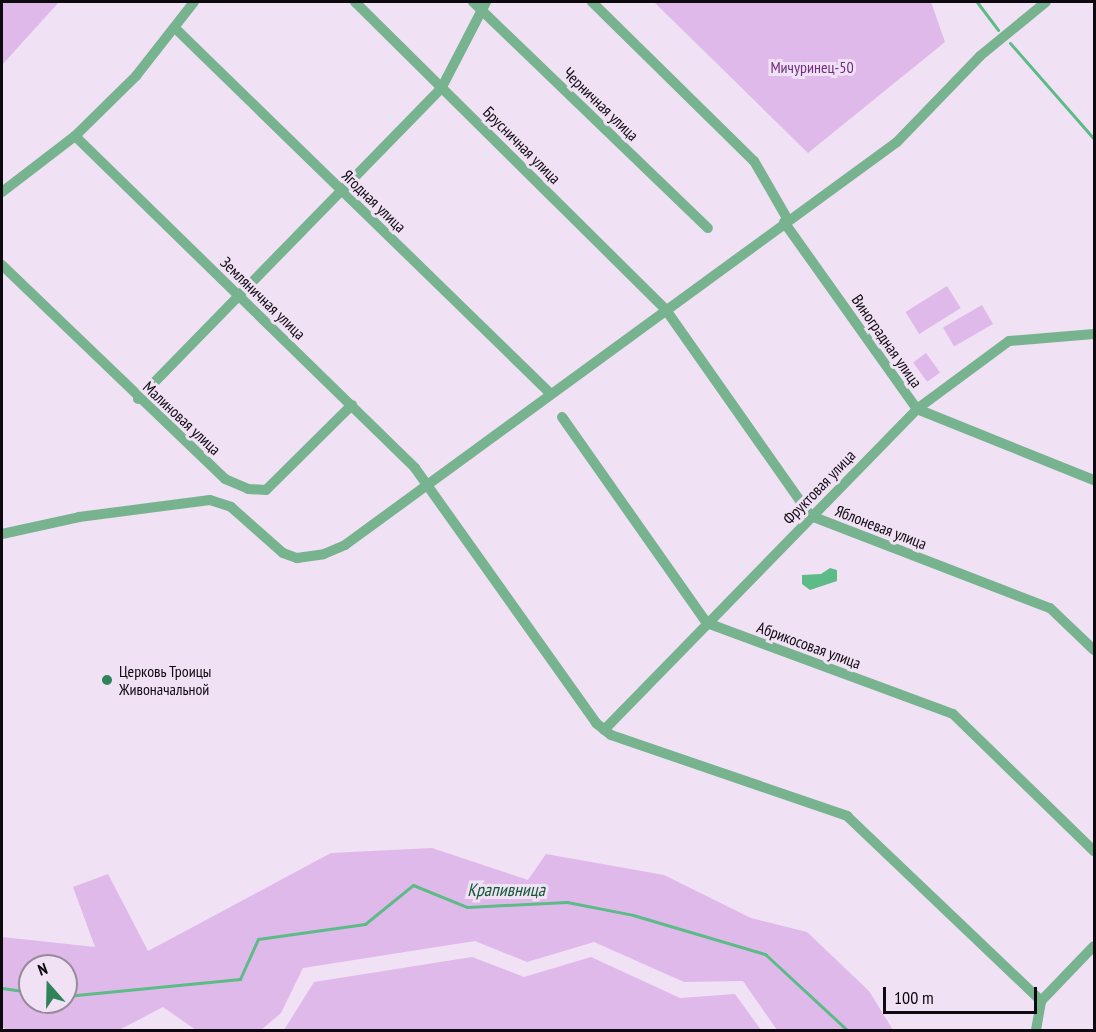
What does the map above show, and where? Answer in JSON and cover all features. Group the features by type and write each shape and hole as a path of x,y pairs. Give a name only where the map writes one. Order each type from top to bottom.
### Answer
{"street":[{"path":"2,192 75,136 176,29 194,2"},
{"name":"Брусничная улица","path":"355,2 666,310"},
{"name":"Черничная улица","path":"472,2 484,6 708,228"},
{"path":"592,2 754,161 786,221"},
{"path":"2,534 79,517 210,500 231,507 283,553 297,558 324,554 345,545 897,142 981,56 1046,2"},
{"path":"138,399 442,87 484,6"},
{"name":"Ягодная улица","path":"176,29 551,394"},
{"name":"Земляничная улица","path":"75,136 352,405 427,485"},
{"name":"Виноградная улица","path":"786,221 917,409 1095,480"},
{"name":"Малиновая улица","path":"2,265 138,399 225,479 266,490 352,405"},
{"name":"Яблоневая улица","path":"666,310 812,516 1050,608 1095,650"},
{"name":"Фруктовая улица","path":"604,730 917,409 1009,341 1095,334"},
{"path":"562,417 707,623"},
{"path":"427,485 568,688 604,730 847,816 1041,1001"},
{"name":"Абрикосовая улица","path":"707,623 953,714 1095,851"},
{"path":"1036,1030 1041,1001 1095,946"}],"green space":[{"path":"2,2 59,2 2,65"},
{"name":"Мичуринец-50","path":"654,2 931,2 945,42 808,153"},
{"path":"947,286 961,308 919,334 905,312"},
{"path":"982,305 993,324 954,347 943,328"},
{"path":"926,353 940,372 927,382 913,362"},
{"path":"432,848 528,880 546,854 664,875 751,918 807,932 869,991 893,1030 777,1030 743,981 684,982 594,942 527,962 475,941 303,968 281,1013 261,1030 196,1030 163,1007 119,1030 8,1030 2,1027 2,937 95,947 73,887 108,874 148,951 331,853"},
{"path":"472,957 524,977 591,957 680,998 735,994 761,1030 284,1030 314,982"}],"shaded area":[{"path":"830,568 837,570 837,581 810,590 802,584 802,575 821,574"}],"waterway":[{"path":"977,2 998,30"},
{"path":"1010,43 1094,139"},
{"name":"Крапивница","path":"78,995 240,979 258,939 365,924 413,885 467,907 567,902 633,915 765,954 847,1030"},
{"name":"Крапивница","path":"2,988 18,990"}],"place":[{"name":"Церковь Троицы Живоначальной","path":"107,680"}]}
